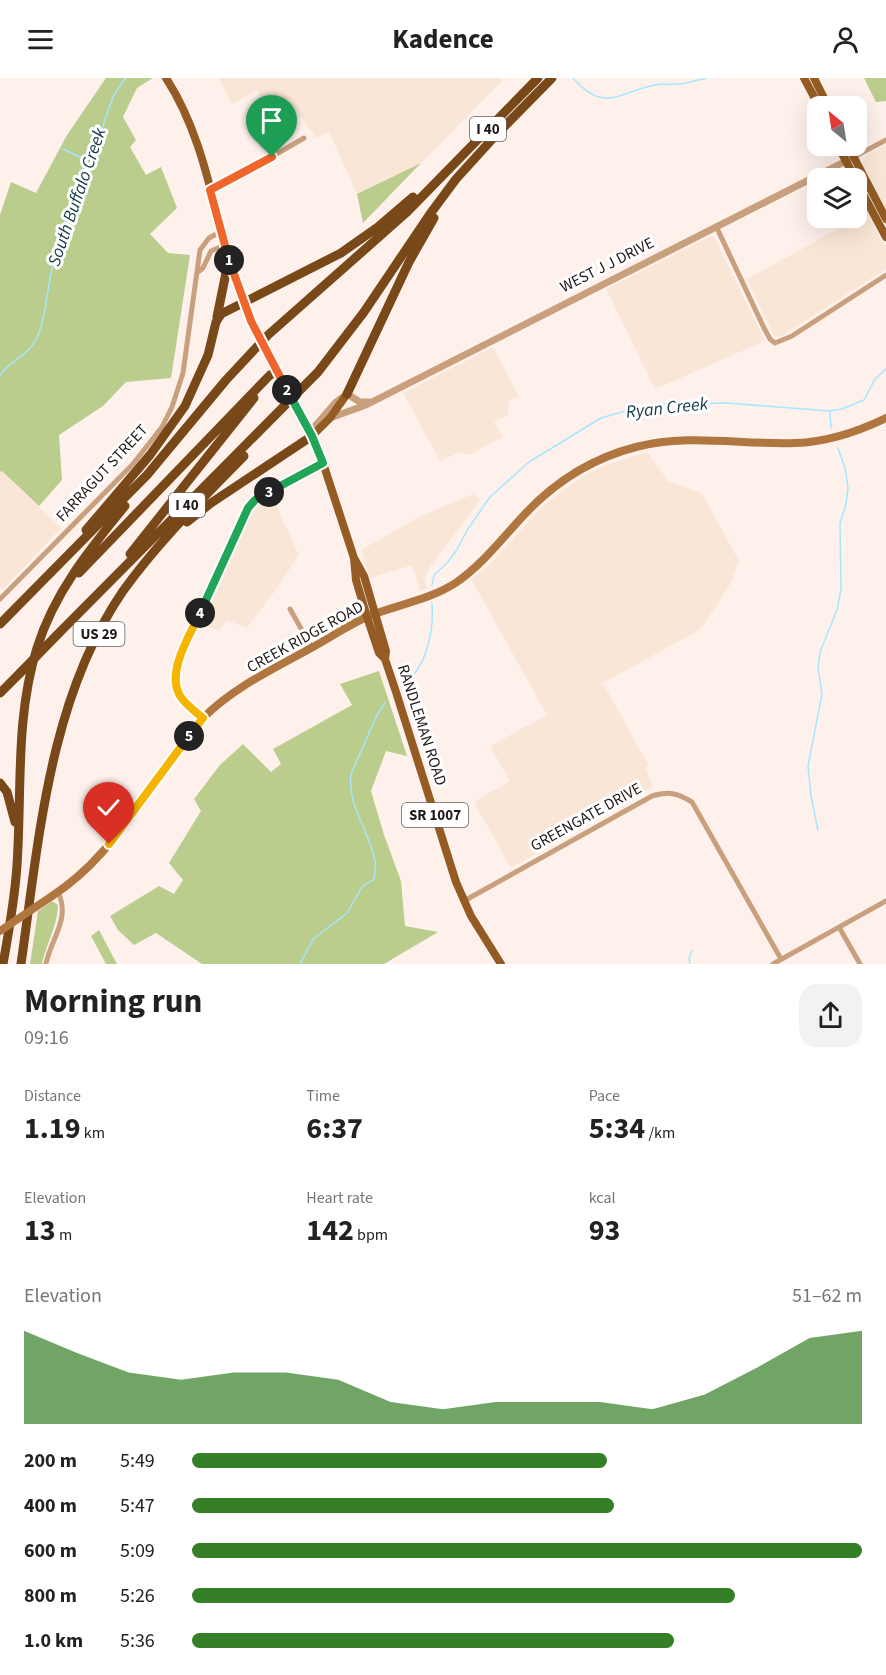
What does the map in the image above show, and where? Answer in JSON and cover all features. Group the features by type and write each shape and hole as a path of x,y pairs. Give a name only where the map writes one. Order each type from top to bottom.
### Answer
{"highway":[{"name":"I 40","path":"0,624 147,475 226,380 268,335 385,233 538,78"},
{"name":"I 40","path":"0,693 318,372 344,341 436,206 476,157 552,78"},
{"path":"216,322 221,314 341,253 378,227 421,190 438,181"},
{"path":"347,394 409,262 434,218 436,206"},
{"path":"16,608 150,454 185,406 208,355 229,258"},
{"path":"58,597 83,567 200,445 270,375 277,372"},
{"path":"90,601 149,531 235,420 277,372"},
{"name":"US 29","path":"21,964 45,806 61,732 92,647 123,592 158,546 275,424 284,408"},
{"path":"158,546 211,503 311,434"},
{"name":"US 29","path":"3,964 15,895 22,732 26,697 37,648 58,597 82,559 132,498 147,475"},
{"path":"0,783 7,792 14,820 19,829"}],"main road":[{"name":"RANDLEMAN ROAD","path":"166,78 192,128 225,245 251,321 311,434 323,463 354,558 356,580 371,616 379,653 384,659 456,882 497,963"},
{"path":"804,78 814,96"},
{"path":"814,78 823,96"},
{"path":"847,156 886,219"},
{"path":"850,156 853,168"},
{"path":"867,201 886,237"},
{"name":"WEST J J DRIVE","path":"311,434 330,417 347,394"},
{"name":"CREEK RIDGE ROAD","path":"0,931 92,866 203,718 217,703 371,616 424,599 459,581 480,563 533,506 574,473 610,455 648,444 680,440 808,442 848,434 886,418"}],"street":[{"path":"210,190 227,183 304,138"},
{"path":"850,159 886,140"},
{"name":"WEST J J DRIVE","path":"330,417 362,407 850,159"},
{"path":"716,226 764,328 775,343 792,336 886,275"},
{"name":"FARRAGUT STREET","path":"0,599 133,464 162,427 172,407 183,373 202,246 209,238 222,231"},
{"name":"FARRAGUT STREET","path":"198,272 211,251 225,245"},
{"path":"311,434 336,402 347,394 362,402 374,401"},
{"path":"203,718 180,696 176,686 177,666 236,532 248,508 255,500 323,463"},
{"path":"290,609 312,648"},
{"name":"GREENGATE DRIVE","path":"464,901 652,796 665,792 676,793 692,802 781,959"},
{"path":"46,964 63,913 63,903 55,894"},
{"path":"773,964 886,901"},
{"path":"839,927 860,964"}],"shaded area":[{"path":"218,78 501,78 503,80 421,163 357,194 329,132 316,138 291,104 286,106 261,97 257,90 232,104"},
{"path":"886,145 886,209 867,173 867,168 862,163 867,155"},
{"path":"867,213 886,248 886,269 780,337 773,334 747,279 840,228 867,228"},
{"path":"711,236 714,237 765,341 655,389 606,289"},
{"path":"493,347 519,396 509,400 508,415 494,422 503,437 469,455 460,452 440,461 403,393"},
{"path":"647,452 669,482 702,493 739,561 731,583 701,629 603,683 649,766 646,768 653,787 511,868 474,802 510,781 490,746 547,715 471,579 489,565 540,509 562,491 583,476 606,465"},
{"path":"2,471 61,528 2,590 0,588 0,472"},
{"path":"473,494 480,500 430,567 425,577 426,588 420,591 412,565 370,578 361,550 417,518"},
{"path":"271,495 299,555 247,628 227,620 219,631 201,623 245,520 259,503"}],"green space":[{"path":"106,78 153,78 137,88 123,117 136,140 130,147 146,175 161,167 177,208 150,234 168,253 190,255 171,378 126,382 103,406 59,435 62,480 39,506 2,471 0,472 0,215 11,182 36,193 67,135"},
{"path":"864,78 886,78 886,101 876,102"},
{"path":"421,163 363,223 357,194"},
{"path":"379,671 407,756 386,751 371,791 401,881 405,926 438,932 384,964 202,964 156,933 134,945 118,930 110,916 159,886 174,894 183,880 169,863 201,811 194,799 220,765 243,744 271,772 281,764 273,749 352,705 340,684"},
{"path":"52,901 58,905 57,912 42,964 30,964 38,911"},
{"path":"99,930 117,964 106,964 91,936"}],"waterway":[{"name":"South Buffalo Creek","path":"0,375 31,347 39,333 53,265 76,185 99,136 113,98 126,78"},
{"name":"South Buffalo Creek","path":"573,78 584,89 603,98 612,98 658,84 685,83 706,78"},
{"path":"63,149 86,160"},
{"name":"Ryan Creek","path":"432,585 434,575 456,551 490,497 529,462 601,418 636,408 666,404 727,403 830,411 842,409 864,400 875,379 886,369"},
{"path":"830,412 831,428"},
{"path":"818,830 808,766 822,694 818,668 820,652 837,610 841,589 840,523 848,488 845,468 838,448"},
{"name":"Ryan Creek","path":"404,684 418,668 427,647 432,625 432,603"},
{"name":"Ryan Creek","path":"300,964 313,939 347,913 362,887 374,879 375,860 352,797 351,774 377,715 385,703"},
{"path":"690,964 689,958 692,950"}],"route":[{"path":"109,844 203,718 180,696 175,676 177,666 248,508 264,494 323,463 312,436 251,321 229,258 210,190 227,183 272,157"}]}
